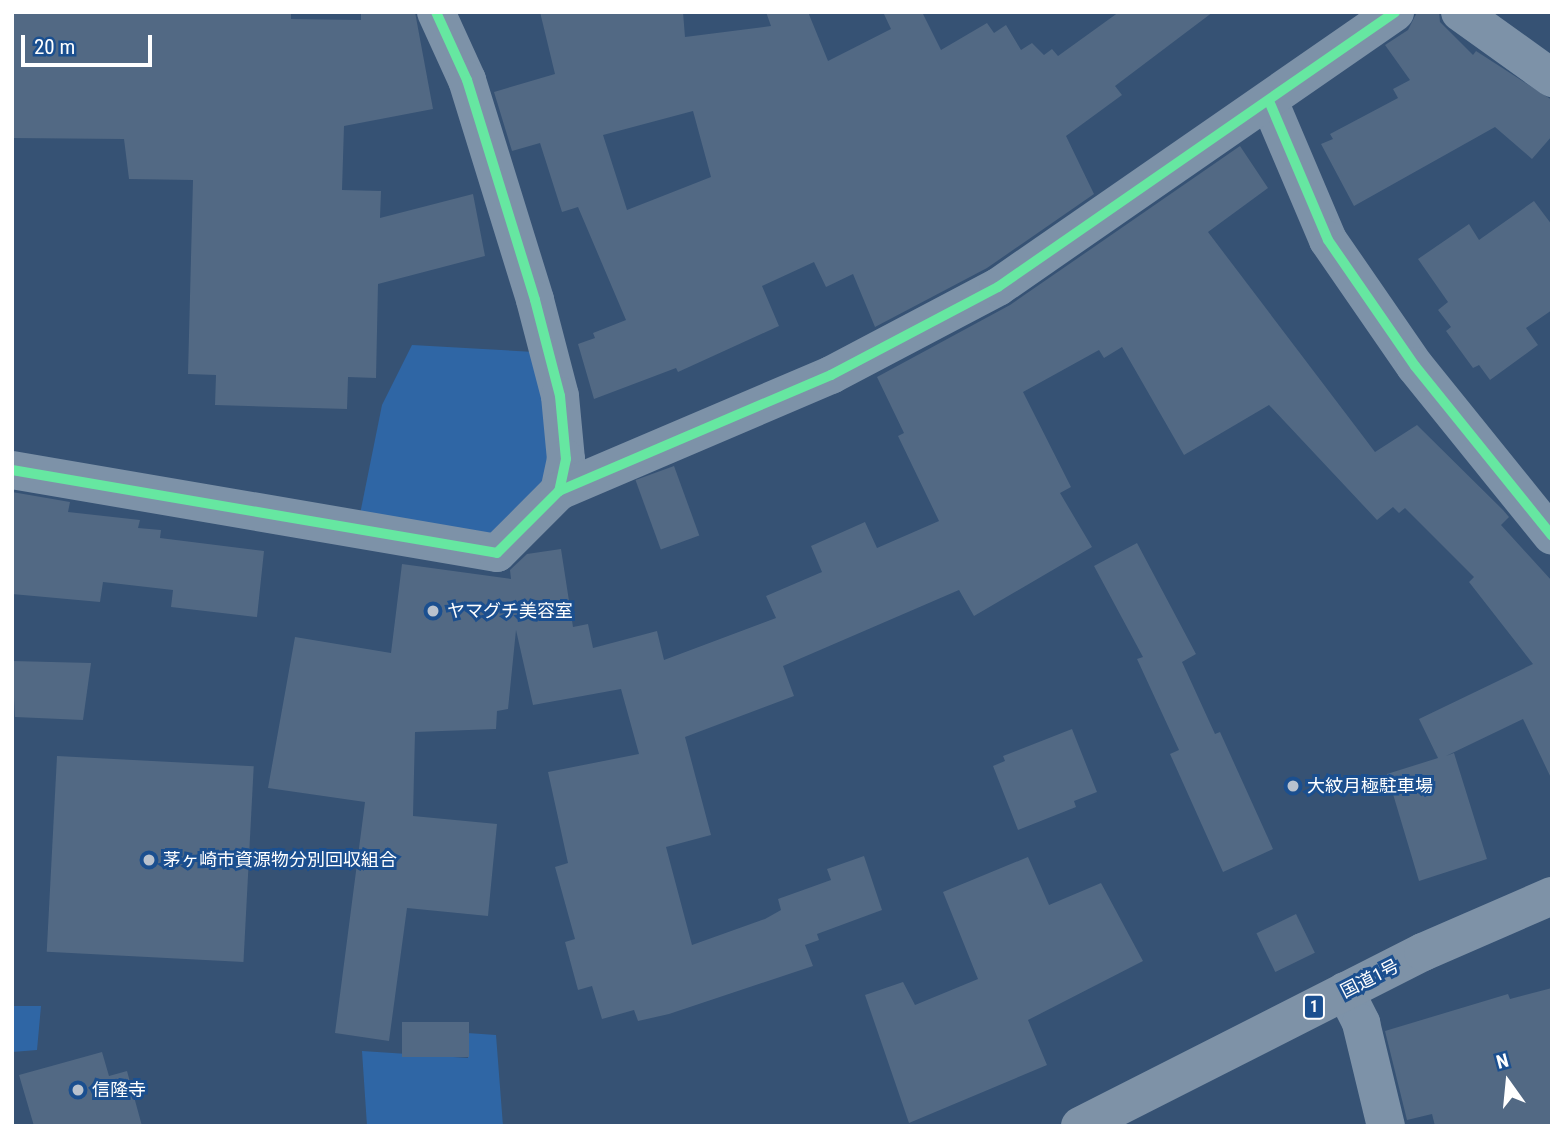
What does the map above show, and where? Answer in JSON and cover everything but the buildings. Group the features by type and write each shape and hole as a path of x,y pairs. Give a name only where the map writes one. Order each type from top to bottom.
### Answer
{"highway":[{"name":"国道1号","path":"1080,1126 1345,991 1552,896"}],"street":[{"path":"436,12 467,80 535,300 559,397 566,459 559,491"},
{"path":"12,470 497,553 559,491 831,375 998,286 1395,12"},
{"path":"1460,12 1552,78"},
{"path":"1269,101 1328,240 1415,366 1552,536"},
{"path":"1345,991 1361,1023 1386,1126"}],"shaded area":[{"path":"412,345 534,352 559,491 497,553 357,529 382,405"},
{"path":"12,1006 41,1006 37,1050 12,1052"},
{"path":"467,1033 496,1035 503,1126 367,1126 362,1051 468,1058"}],"cycle path":[{"path":"436,12 467,80 535,300 560,396 566,459 559,491"},
{"path":"12,470 497,553 559,491 831,375 998,287 1395,12"},
{"path":"1269,101 1328,240 1415,366 1552,536"}],"place":[{"name":"ヤマグチ美容室","path":"433,611"},
{"name":"大紋月極駐車場","path":"1293,786"},
{"name":"茅ヶ崎市資源物分別回収組合","path":"149,860"},
{"name":"信隆寺","path":"78,1090"}]}
